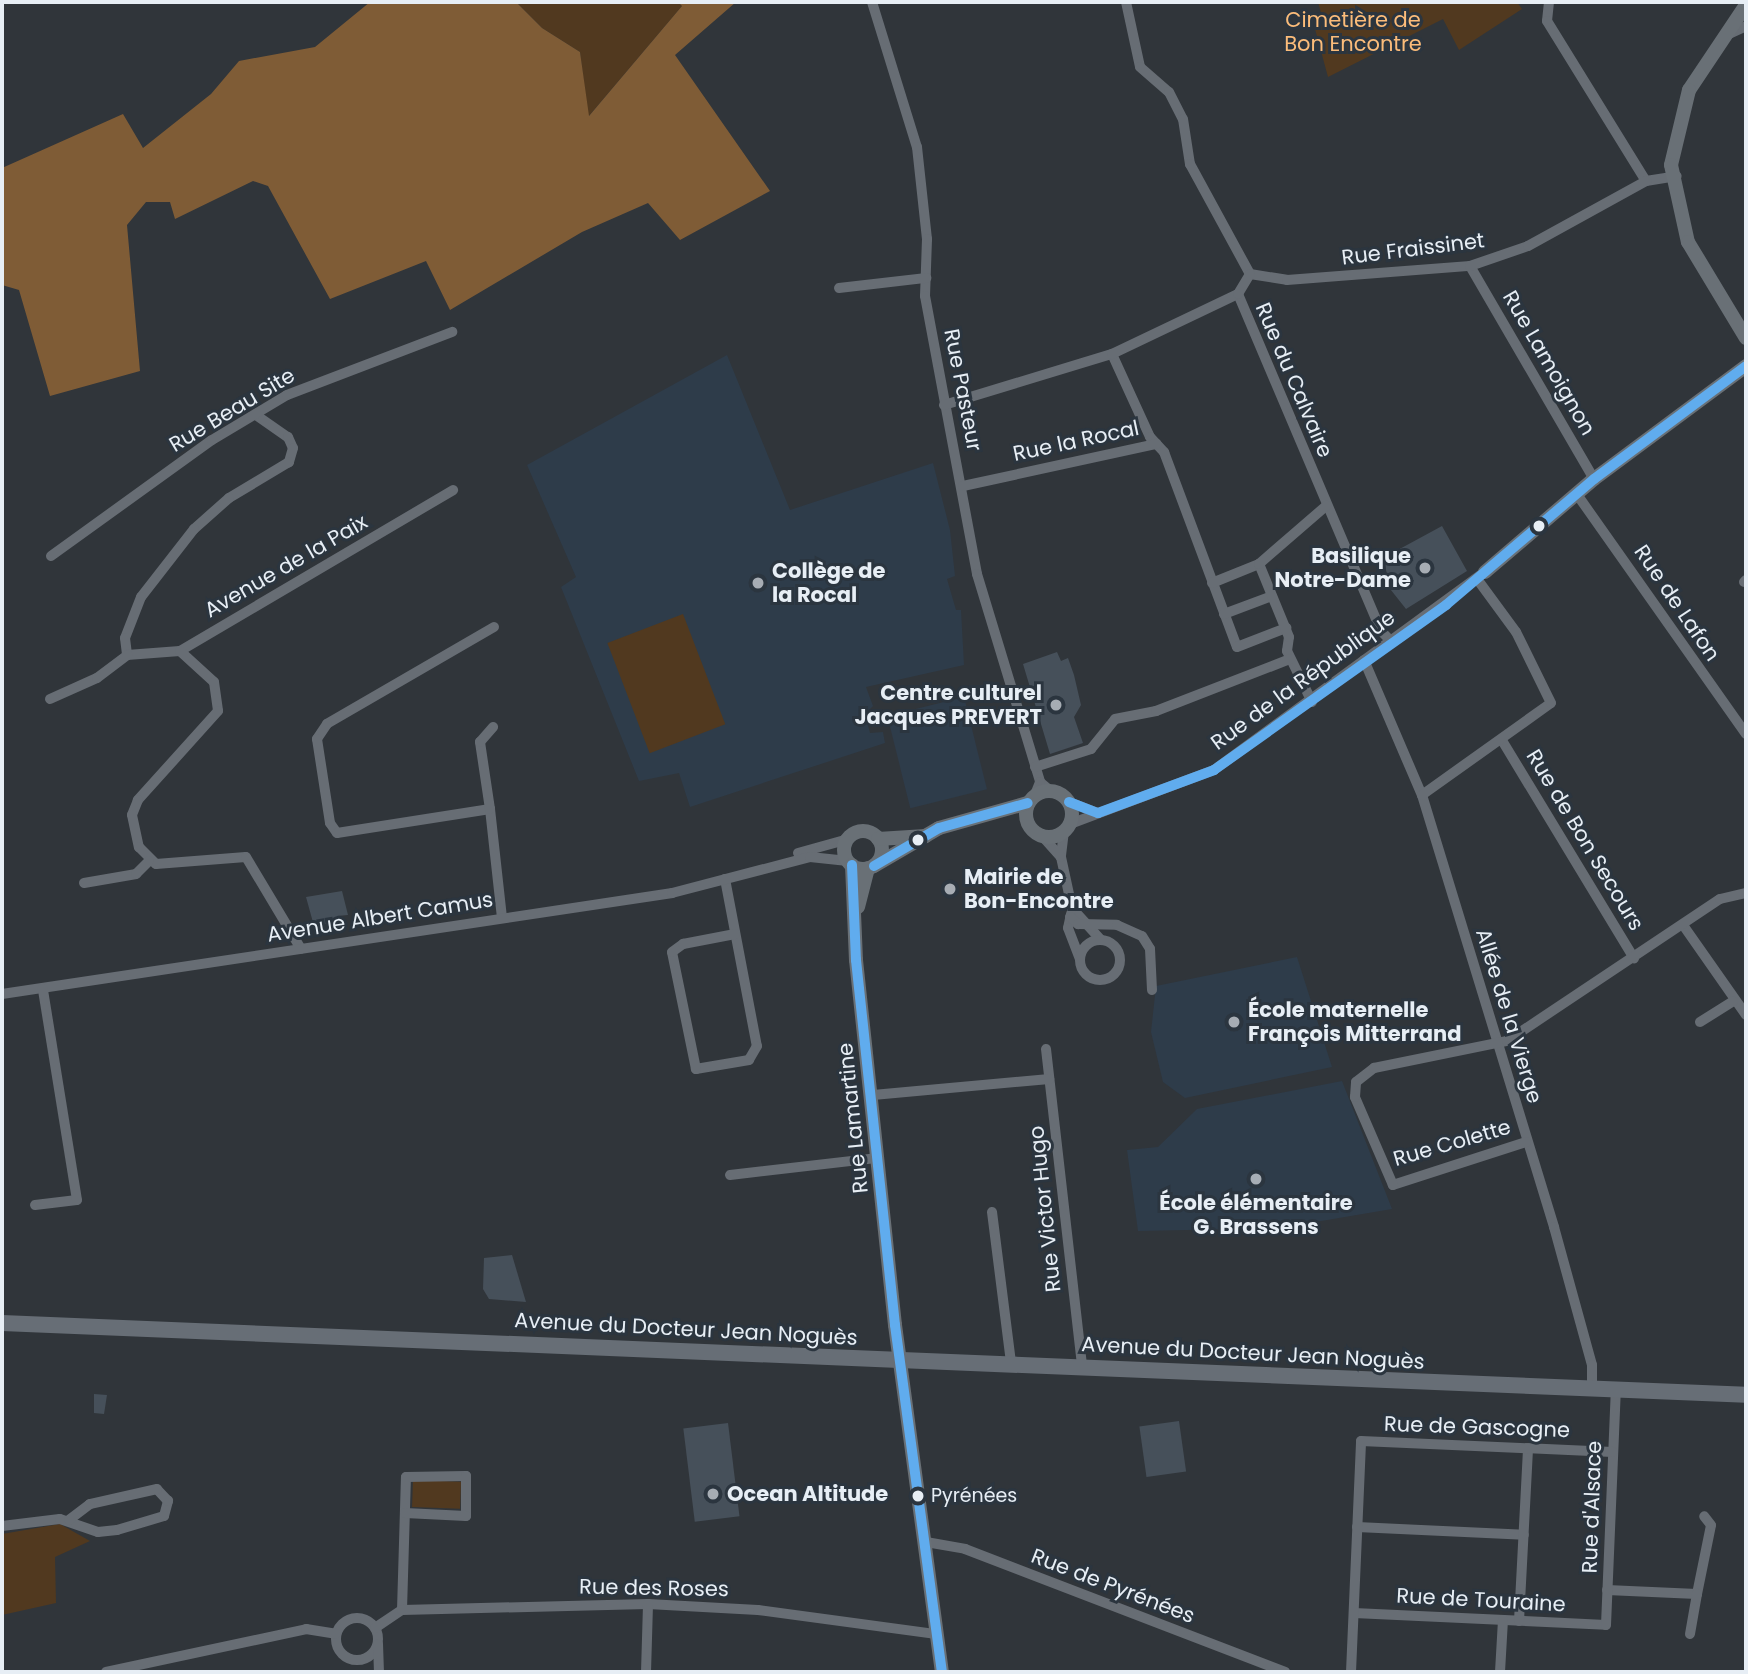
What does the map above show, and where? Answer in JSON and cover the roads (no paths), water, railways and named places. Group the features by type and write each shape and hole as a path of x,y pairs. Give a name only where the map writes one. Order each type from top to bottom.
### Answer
{"main road":[{"name":"Avenue du Docteur Jean Noguès","path":"2,1323 1746,1395"}],"street":[{"name":"Rue Pasteur","path":"872,2 917,147 926,278 944,405 963,486 976,574 1040,782"},
{"path":"1126,2 1140,67 1168,92 1183,119 1190,164 1250,274 1238,294"},
{"path":"1549,2 1547,21 1646,181"},
{"path":"1674,176 1684,115 1701,76 1743,15"},
{"path":"1743,15 1684,103 1674,176 1682,228 1746,338"},
{"name":"Rue Fraissinet","path":"1250,274 1287,280 1470,266 1528,246 1646,181 1674,176"},
{"name":"Rue Lamoignon","path":"1470,266 1594,479"},
{"path":"839,288 926,278"},
{"name":"Rue du Calvaire","path":"944,405 1112,354 1238,294 1326,506 1390,640"},
{"name":"Rue Beau Site","path":"51,556 212,439 287,395 452,332"},
{"path":"1112,354 1160,448 1237,647 1286,628"},
{"name":"Rue de la République","path":"1067,828 1098,813 1214,770 1312,702 1390,640 1481,576 1576,493 1746,366"},
{"path":"50,699 97,678 128,654 141,597 194,529 229,498 289,462 293,448 288,437 256,415"},
{"name":"Rue la Rocal","path":"963,486 1160,448"},
{"name":"Avenue de la Paix","path":"128,654 180,651 453,491"},
{"name":"Rue de Lafon","path":"1576,493 1746,734"},
{"path":"1212,583 1259,564 1326,506"},
{"path":"1259,564 1286,628 1290,659 1312,702"},
{"path":"1422,795 1503,742 1548,708 1551,697 1516,632 1481,576"},
{"path":"1224,614 1272,596"},
{"path":"490,810 337,833 330,824 317,739 327,724 495,627"},
{"path":"149,860 133,832 138,800 218,710 214,682 180,651"},
{"path":"1035,767 1091,749 1115,719 1156,711 1290,659"},
{"name":"Allée de la Vierge","path":"1364,660 1422,795 1592,1365 1592,1390"},
{"path":"493,727 480,742 502,917"},
{"name":"Rue de Bon Secours","path":"1503,742 1634,958"},
{"path":"1028,822 1031,800 1040,782 1069,802 1098,813"},
{"path":"926,836 878,839 864,832 849,839 850,863 871,867 926,836 1052,792"},
{"path":"1069,802 1061,857 1071,912 1068,928 1080,959 1092,978 1115,972 1119,955 1071,912"},
{"path":"997,813 1028,822 1061,857"},
{"path":"1042,836 1067,828"},
{"name":"Avenue Albert Camus","path":"2,994 672,893 849,839"},
{"path":"871,867 882,853 878,839"},
{"name":"Avenue Albert Camus","path":"763,867 810,856 850,863"},
{"path":"84,883 136,874 149,860 246,858 300,949"},
{"name":"Rue Lamartine","path":"850,863 900,1359 942,1672"},
{"name":"Rue Lamartine","path":"855,915 871,867"},
{"path":"725,879 757,1046 748,1060 696,1069 672,952 683,944 734,934"},
{"path":"1497,1044 1634,958 1720,899 1746,893"},
{"path":"1085,923 1117,925 1142,936 1150,949 1152,990"},
{"path":"1683,925 1733,1001 1746,1015"},
{"path":"1080,959 1089,943 1101,940"},
{"path":"35,1205 77,1200 43,989"},
{"path":"1700,1022 1733,1001"},
{"name":"Rue Colette","path":"1497,1044 1374,1068 1356,1082 1355,1097 1393,1185 1526,1142"},
{"name":"Rue Victor Hugo","path":"1046,1049 1082,1366"},
{"path":"873,1095 1049,1079"},
{"path":"730,1175 878,1158"},
{"path":"992,1212 1011,1363"},
{"name":"Rue d'Alsace","path":"1606,1625 1616,1391"},
{"name":"Rue de Gascogne","path":"1351,1672 1361,1441 1614,1452"},
{"path":"1519,1621 1528,1448"},
{"path":"375,1628 402,1610 405,1513 408,1475 467,1476 467,1516 405,1513"},
{"path":"2,1526 69,1520 98,1532 117,1530 164,1516 168,1501 157,1489 90,1504 69,1520"},
{"path":"1690,1634 1711,1525 1704,1516"},
{"path":"1357,1527 1524,1535"},
{"name":"Rue de Pyrénées","path":"926,1542 965,1549 1285,1672"},
{"path":"1607,1590 1698,1594"},
{"path":"646,1672 648,1604"},
{"name":"Rue des Roses","path":"402,1610 648,1604 758,1610 936,1634"},
{"name":"Rue de Touraine","path":"1354,1614 1606,1625"},
{"path":"355,1672 352,1660 341,1653 337,1634 344,1622 357,1618 375,1628"},
{"path":"1500,1672 1503,1620"},
{"path":"375,1628 379,1672"},
{"path":"106,1672 137,1669 306,1629 337,1634"},
{"path":"352,1660 371,1655 378,1644"}],"place":[{"name":"Basilique Notre-Dame","path":"1425,568"},
{"name":"Collège de la Rocal","path":"758,583"},
{"name":"Centre culturel Jacques PREVERT","path":"1056,705"},
{"name":"Mairie de Bon-Encontre","path":"950,889"},
{"name":"École maternelle François Mitterrand","path":"1234,1022"},
{"name":"École élémentaire G. Brassens","path":"1256,1179"},
{"name":"Ocean Altitude","path":"713,1494"},
{"name":"Pyrénées","path":"918,1496"}],"park label":[{"name":"Cimetière de Bon Encontre","path":"1353,32"}]}
